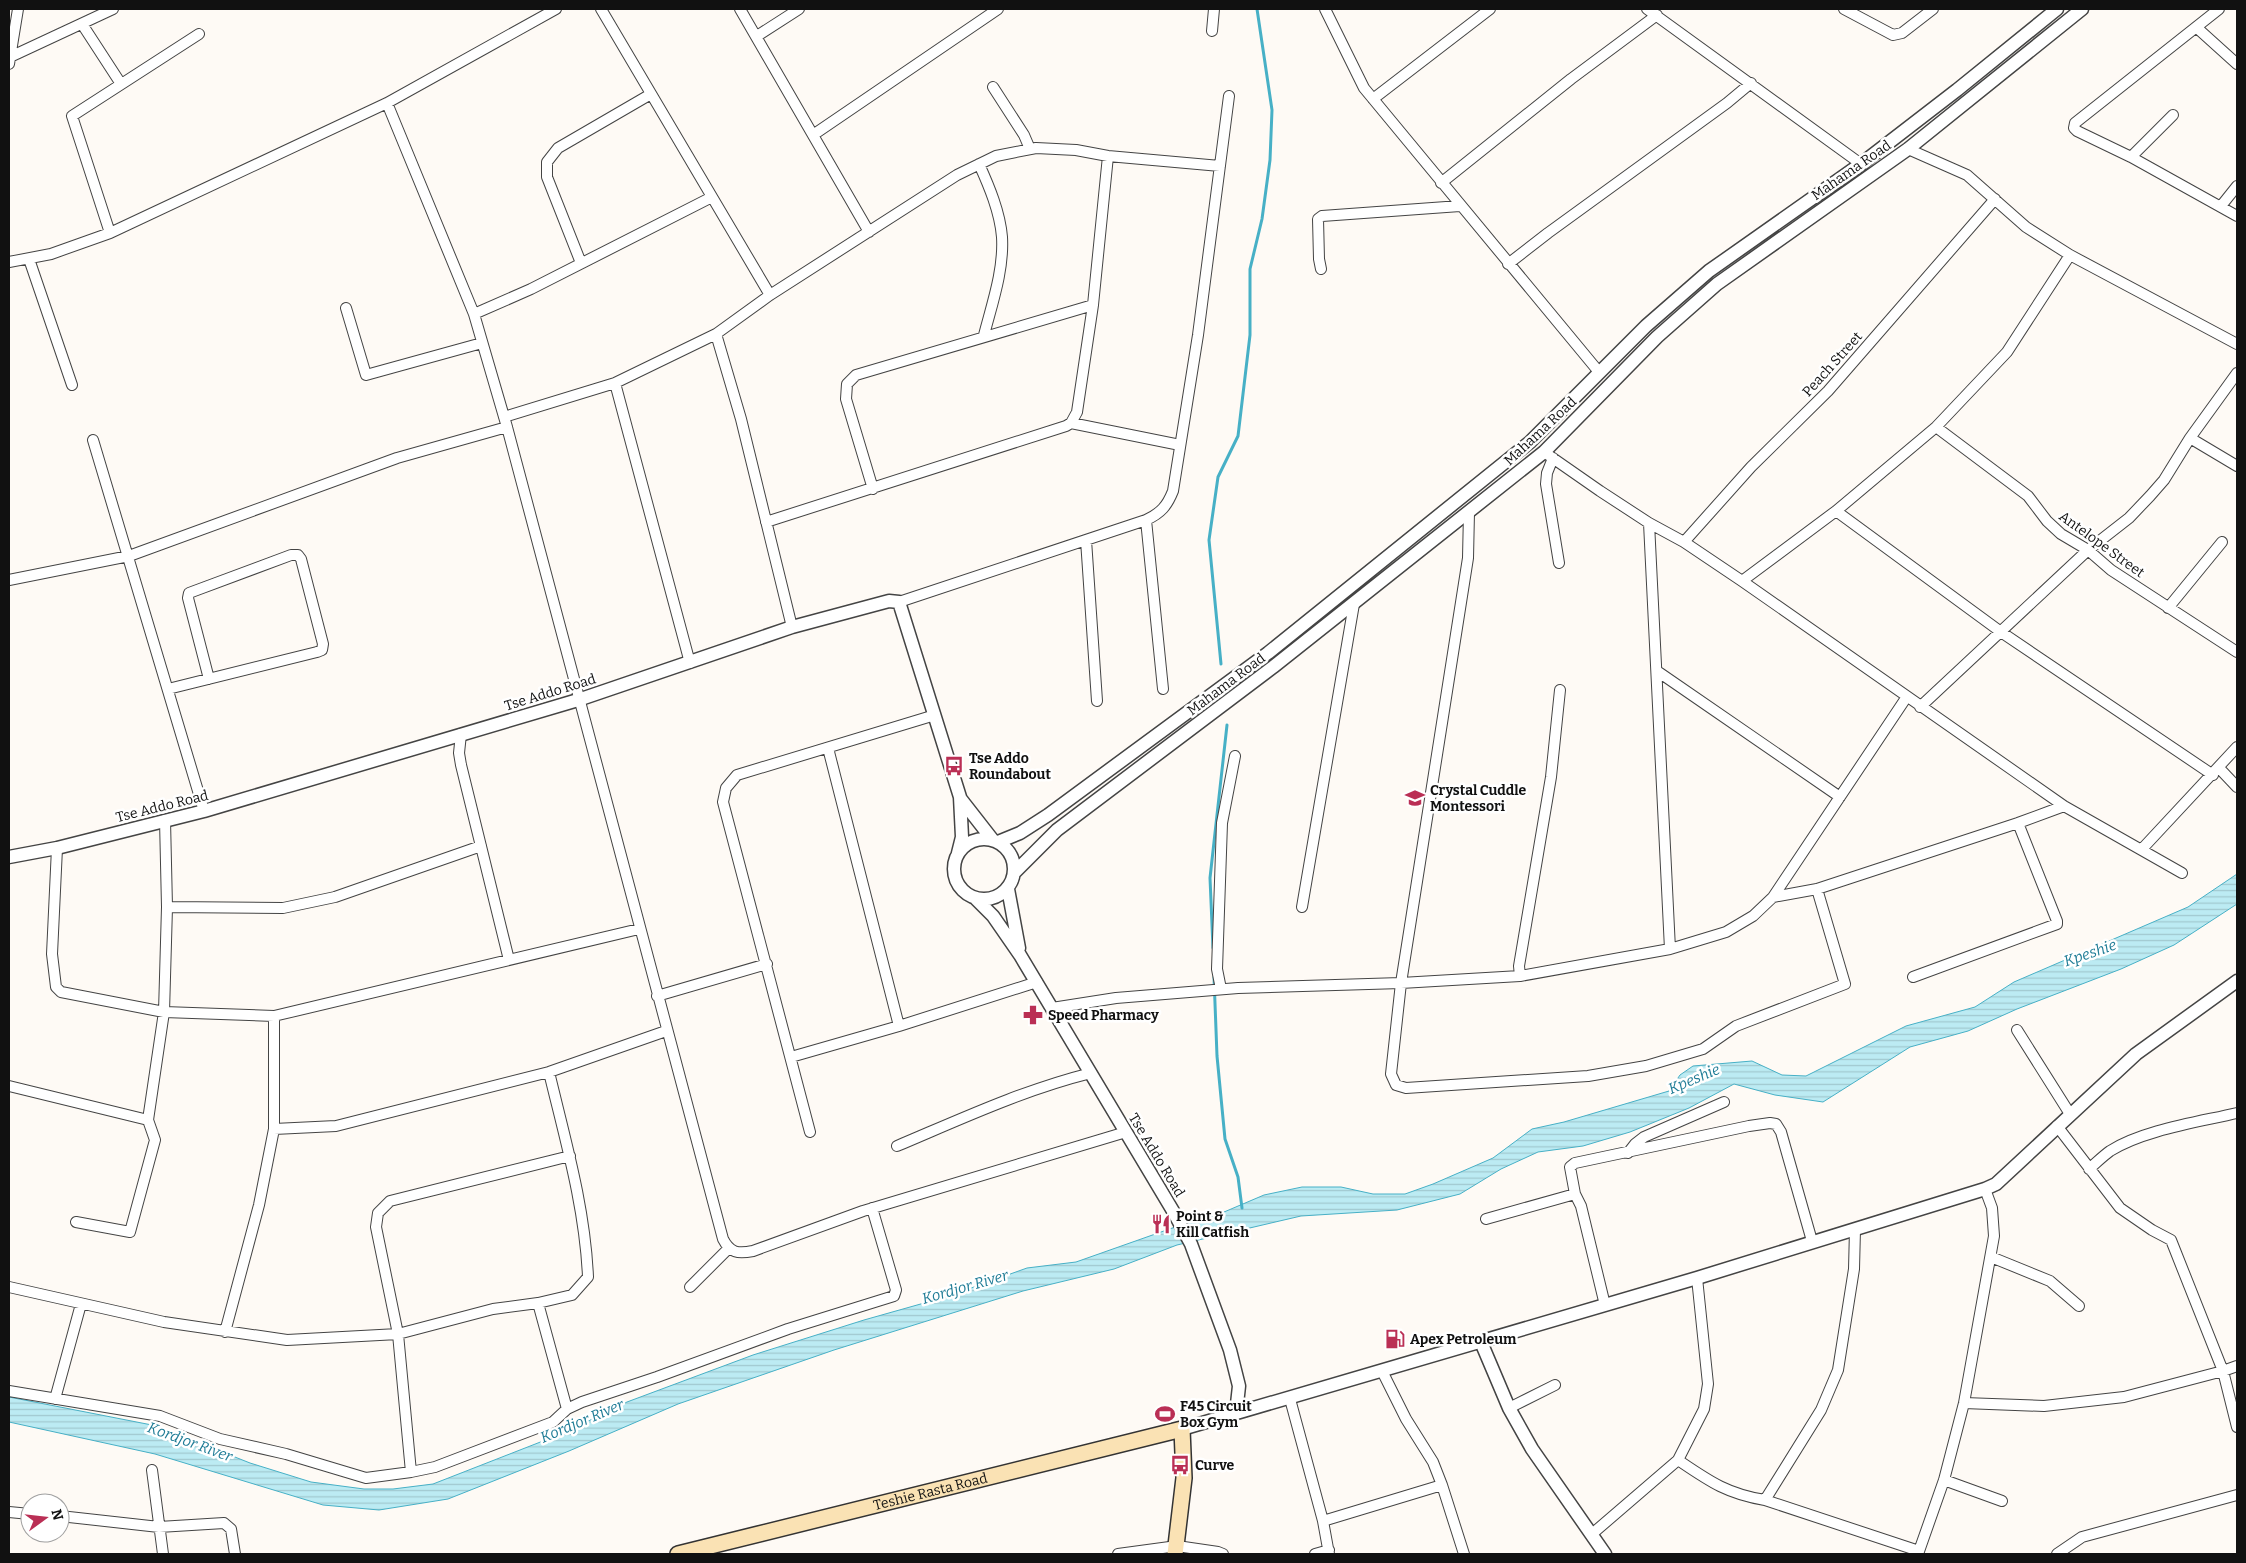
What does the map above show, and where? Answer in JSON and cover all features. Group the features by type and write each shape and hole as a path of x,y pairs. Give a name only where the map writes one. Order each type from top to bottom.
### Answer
{"main road":[{"path":"1176,1550 1184,1478 1182,1429"},
{"name":"Teshie Rasta Road","path":"678,1554 1182,1429"}],"street":[{"path":"9,60 18,9"},
{"path":"9,60 113,9"},
{"path":"9,262 52,254 110,233 387,103 556,9"},
{"path":"601,9 770,295"},
{"path":"740,9 869,232"},
{"path":"757,36 799,9"},
{"path":"813,136 998,9"},
{"path":"1212,31 1214,9"},
{"path":"1324,9 1364,88 1373,100 1599,372"},
{"path":"1373,100 1490,9"},
{"path":"1647,9 1861,164"},
{"path":"1844,9 1893,35 1902,33 1933,9"},
{"name":"Mahama Road","path":"995,841 1020,833 1048,815 1268,653 1530,442 1678,296 1709,271 1861,164 1957,90 2057,9"},
{"name":"Mahama Road","path":"1015,872 1058,830 1354,604 1469,512 1549,455 1657,337 1717,284 1908,149 2082,9"},
{"path":"2219,9 2075,123 2074,128 2076,131 2130,157 2237,216"},
{"path":"1441,183 1571,79 1657,15"},
{"path":"82,24 121,84"},
{"path":"2196,27 2237,64"},
{"path":"110,233 72,116 200,34"},
{"path":"1508,264 1727,103 1751,83"},
{"path":"993,87 1024,135 1030,149"},
{"path":"581,263 547,177 546,162 558,148 652,94"},
{"path":"958,853 973,840 982,838 995,841 1008,849 1013,860 1015,872 1008,888 999,896 988,899 976,898 966,894 954,875 954,864 962,837 960,797 899,602 1146,520 1159,514 1167,506 1173,491 1198,335 1229,96"},
{"path":"387,103 474,314 505,422 666,1031 723,1239 728,1249 739,1254 753,1251 872,1208 1126,1132"},
{"path":"2130,157 2173,115"},
{"path":"9,580 129,556 396,458 505,422 615,382 716,334 770,295 956,175 996,156 1030,149 1076,150 1108,156 1220,166"},
{"path":"1908,149 1967,175 2026,227 2070,255 2237,344"},
{"path":"766,522 873,489 1071,423 1077,412 1093,304 1108,156"},
{"path":"979,164 992,193 1002,236 1000,268 984,335"},
{"path":"2221,206 2237,186"},
{"path":"474,314 532,289 712,196"},
{"name":"Peach Street","path":"1684,542 1751,467 1828,391 1995,200"},
{"path":"1321,269 1317,228 1318,219 1322,216 1460,206"},
{"path":"1742,581 1836,511 1936,427 2007,352 2070,255"},
{"path":"29,259 72,385"},
{"path":"873,489 846,399 848,384 856,375 984,335 1093,304"},
{"path":"346,308 366,375 482,343"},
{"path":"716,334 741,419 792,627"},
{"path":"1920,707 2088,550 2130,518 2164,480 2190,438 2237,373"},
{"path":"615,382 690,663"},
{"path":"1071,423 1180,445"},
{"name":"Antelope Street","path":"1936,427 2028,496 2047,521 2060,534 2088,550 2111,570 2237,652"},
{"path":"2190,438 2237,466"},
{"path":"93,440 204,811"},
{"path":"1558,563 1546,484 1549,455 1649,523 1684,542 1742,581 1906,698 2064,806 2182,873"},
{"path":"1836,511 2001,632 2216,771 2237,787"},
{"path":"1469,512 1468,558 1401,983 1391,1074 1396,1085 1406,1088 1486,1084 1588,1076 1646,1066 1703,1049 1736,1026 1844,984 1817,888"},
{"path":"1146,520 1163,689"},
{"path":"1649,523 1670,949"},
{"path":"1086,540 1097,702"},
{"path":"2168,608 2222,542"},
{"path":"168,689 209,679 322,650 323,644 301,560 298,555 291,555 190,593 188,598 209,679"},
{"name":"Tse Addo Road","path":"9,857 57,848 204,811 578,700 792,627 889,601 899,602"},
{"path":"1302,907 1354,604"},
{"path":"1657,671 1840,798"},
{"path":"1520,976 1520,966 1551,777 1560,690"},
{"path":"1052,1008 1116,998 1220,989 1401,983 1520,976 1670,949 1726,932 1753,916 1773,897 1906,698"},
{"path":"810,1132 723,802 726,788 737,776 935,715"},
{"path":"461,734 459,752 461,765 510,960"},
{"path":"828,748 899,1026"},
{"path":"2142,850 2237,748"},
{"path":"1220,989 1218,969 1222,823 1235,756"},
{"path":"960,797 995,841"},
{"path":"1773,897 1817,888 2018,823 2064,806"},
{"path":"76,1222 130,1232 155,1140 148,1120 164,1012 167,906 165,820"},
{"path":"1913,978 2057,924 2018,823"},
{"path":"167,906 283,908 335,897 481,846"},
{"path":"57,848 52,954 56,987 61,992 164,1012 274,1016 639,929"},
{"name":"Tse Addo Road","path":"1008,888 1020,955"},
{"name":"Tse Addo Road","path":"976,898 993,916 1020,955 1191,1244 1230,1350 1236,1372 1239,1386 1236,1413"},
{"path":"657,996 767,964"},
{"path":"1182,1429 1697,1278 1985,1189 1996,1184 2136,1054 2237,980"},
{"path":"791,1057 899,1026 1036,982"},
{"path":"224,1332 258,1205 274,1130 274,1016"},
{"path":"2017,1030 2070,1114"},
{"path":"274,1130 336,1126 548,1072 666,1031"},
{"path":"9,1287 81,1304 224,1332 287,1340 398,1334 493,1309 538,1303 572,1295 588,1277 586,1241 570,1156 548,1072"},
{"path":"897,1146 1024,1092 1091,1073"},
{"path":"9,1086 148,1120"},
{"path":"1628,1153 1644,1137 1724,1102"},
{"path":"2089,1169 2109,1152 2131,1142 2167,1129 2237,1113"},
{"path":"1605,1305 1581,1206 1575,1194 1570,1167 1575,1162 1628,1153 1748,1126 1776,1124 1781,1132 1812,1241"},
{"path":"2057,1126 2120,1208 2152,1230 2171,1240 2222,1371 2237,1427"},
{"path":"411,1472 398,1334 376,1227 378,1213 390,1201 570,1156"},
{"path":"1678,1460 1716,1486 1742,1496 1765,1500 1919,1553 1944,1480 1964,1403 1990,1257 1994,1220 1985,1189"},
{"path":"1486,1219 1575,1194"},
{"path":"9,1392 160,1416 220,1439 286,1454 366,1478 435,1467 553,1422 567,1409 788,1329 894,1296 896,1290 872,1208"},
{"path":"1765,1500 1821,1410 1838,1370 1854,1268 1855,1229"},
{"path":"690,1287 728,1249"},
{"path":"1990,1257 2050,1281 2079,1306"},
{"path":"1592,1534 1678,1460 1704,1409 1708,1384 1697,1278"},
{"path":"538,1303 567,1409"},
{"path":"56,1399 81,1304"},
{"path":"1481,1342 1509,1408 1532,1450 1605,1554"},
{"path":"1964,1403 2044,1406 2124,1397 2237,1366"},
{"path":"1382,1371 1406,1419 1433,1462 1464,1554"},
{"path":"1509,1408 1555,1386"},
{"path":"1290,1398 1323,1521 1329,1552 1315,1554"},
{"path":"152,1470 163,1554"},
{"path":"1944,1480 2002,1501"},
{"path":"1323,1521 1442,1485"},
{"path":"2057,1554 2082,1537 2237,1495"},
{"path":"70,1517 159,1527 224,1524 231,1529 235,1554"},
{"path":"1118,1554 1176,1550 1218,1552 1223,1554"}],"water":[{"path":"2237,874 2237,904 2174,945 2121,969 2017,1009 1968,1031 1910,1047 1823,1102 1775,1095 1734,1084 1689,1108 1630,1132 1583,1146 1538,1152 1501,1169 1460,1194 1397,1210 1301,1216 1177,1245 1114,1269 1023,1291 834,1350 678,1404 569,1451 448,1499 379,1510 323,1505 155,1454 9,1422 9,1397 157,1426 250,1463 311,1482 364,1489 393,1489 433,1484 566,1432 627,1402 753,1355 864,1320 949,1296 1027,1268 1076,1262 1178,1226 1217,1215 1264,1195 1302,1187 1341,1187 1373,1194 1405,1194 1493,1158 1532,1129 1564,1122 1669,1091 1680,1075 1693,1066 1752,1061 1782,1075 1806,1076 1906,1026 1975,1007 2014,982 2188,907"}],"waterway":[{"path":"1221,664 1209,540 1218,477 1238,436 1250,335 1250,269 1262,219 1270,160 1272,110 1257,9"},
{"path":"1213,948 1210,878 1227,725"},
{"path":"1214,977 1217,1056 1225,1139 1238,1177 1242,1208"}],"place":[{"name":"Tse Addo Roundabout","path":"954,766"},
{"name":"Crystal Cuddle Montessori","path":"1415,798"},
{"name":"Speed Pharmacy","path":"1033,1015"},
{"name":"Point & Kill Catfish","path":"1161,1224"},
{"name":"Apex Petroleum","path":"1395,1339"},
{"name":"F45 Circuit Box Gym","path":"1165,1414"},
{"name":"Curve","path":"1180,1465"}],"water label":[{"name":"Kpeshie","path":"2090,953"},
{"name":"Kpeshie","path":"1694,1079"},
{"name":"Kordjor River","path":"965,1287"},
{"name":"Kordjor River","path":"582,1421"},
{"name":"Kordjor River","path":"190,1442"}]}
